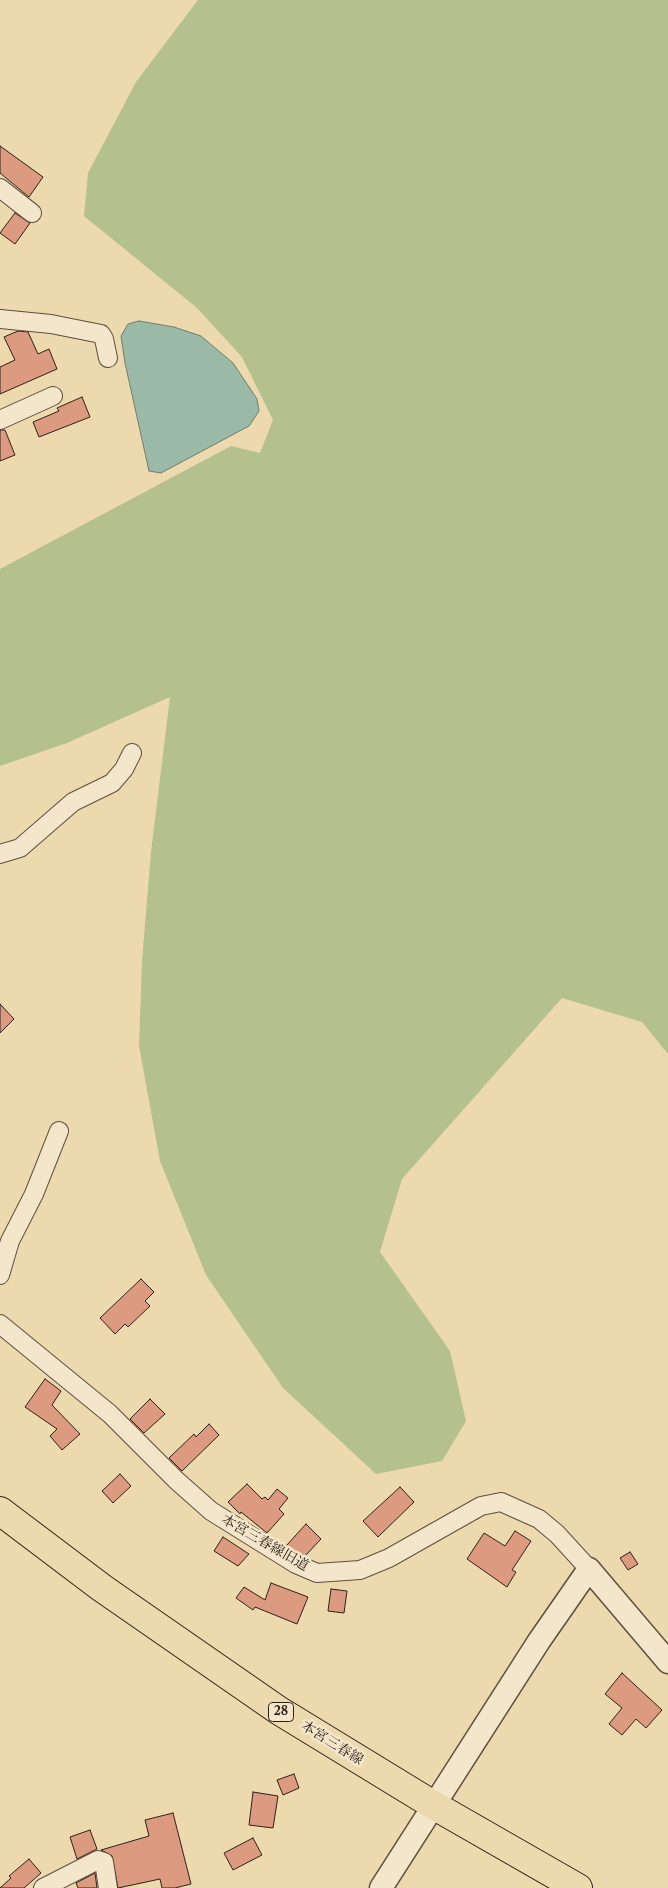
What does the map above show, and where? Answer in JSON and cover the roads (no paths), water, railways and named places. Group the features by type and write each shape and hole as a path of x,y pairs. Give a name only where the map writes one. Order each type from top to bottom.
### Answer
{"main road":[{"name":"本宮三春線","path":"0,1511 102,1588 278,1710 435,1806 578,1888"}],"street":[{"path":"0,188 32,213"},
{"path":"0,319 51,324 101,334 108,358"},
{"path":"0,420 53,396"},
{"path":"0,854 20,848 73,802 112,783 124,769 132,753"},
{"path":"0,1275 10,1241 38,1186 59,1131"},
{"name":"本宮三春線旧道","path":"0,1324 110,1414 176,1480 211,1511 296,1564 317,1573 360,1570 389,1558 481,1506 501,1502 539,1519 557,1534 668,1662"},
{"path":"381,1888 539,1641 589,1569"},
{"path":"43,1888 98,1860 104,1862 108,1888"}]}
